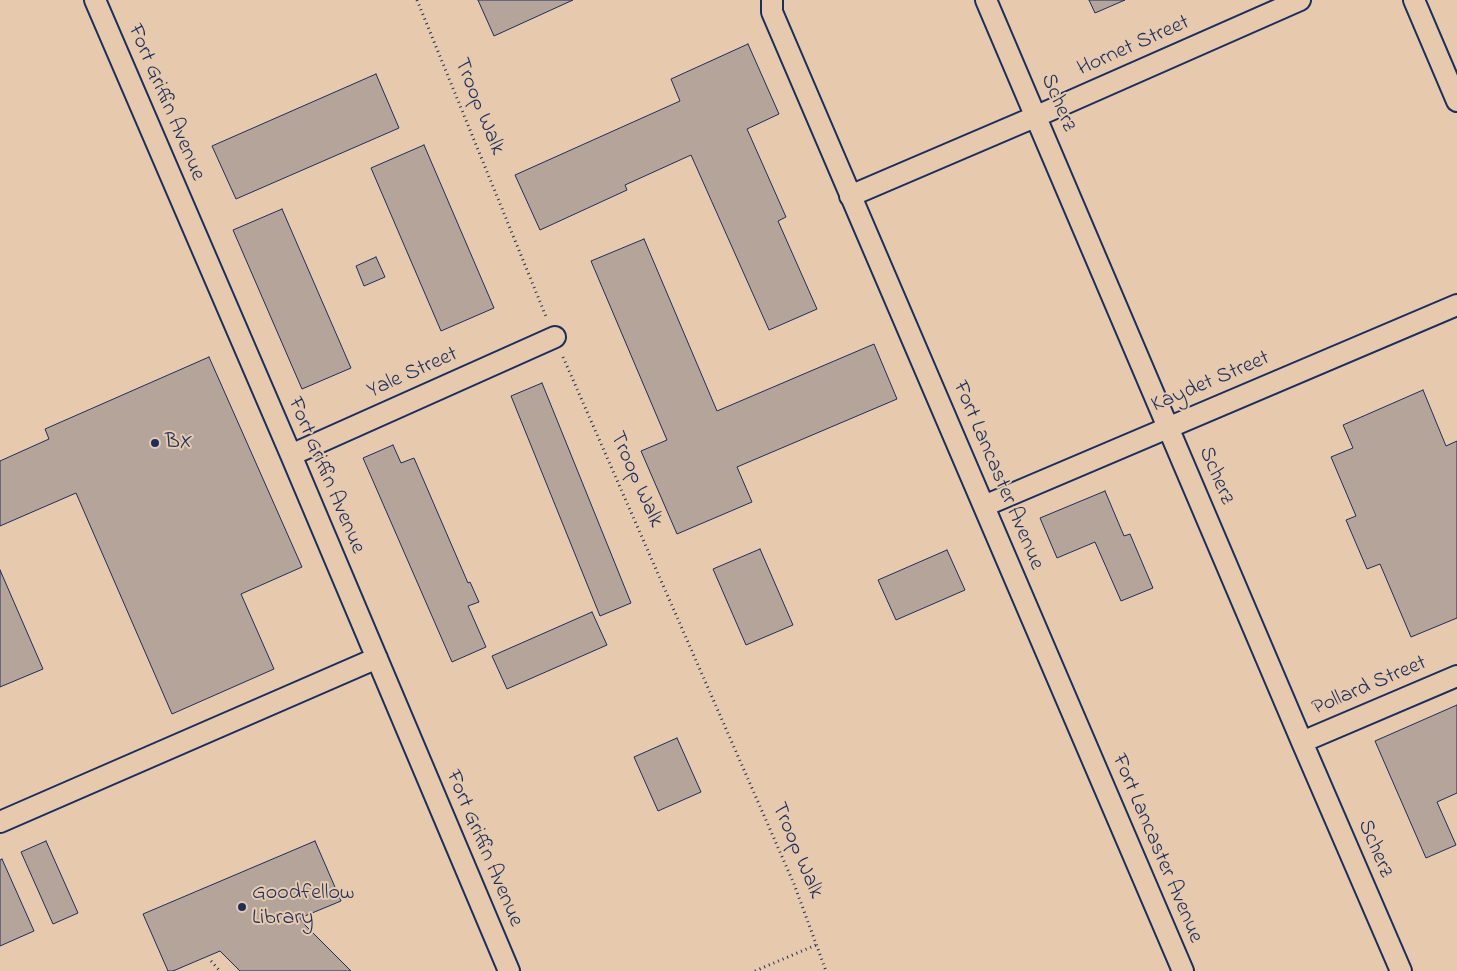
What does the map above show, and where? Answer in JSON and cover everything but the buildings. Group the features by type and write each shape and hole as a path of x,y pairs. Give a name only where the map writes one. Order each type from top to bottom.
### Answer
{"street":[{"name":"Fort Griffin Avenue","path":"95,0 291,455 509,971"},
{"name":"Fort Lancaster Avenue","path":"772,0 772,12 1182,971"},
{"name":"Scherz","path":"986,0 1401,971"},
{"name":"Hornet Street","path":"850,196 1300,0"},
{"path":"1414,0 1457,101"},
{"name":"Kaydet Street","path":"984,506 1457,305"},
{"name":"Yale Street","path":"291,455 555,337"},
{"path":"0,822 377,658"},
{"name":"Pollard Street","path":"1302,742 1457,676"}],"path":[{"name":"Troop Walk","path":"417,0 555,337 794,884 826,971"},
{"path":"755,971 816,945"},
{"path":"211,961 220,971"}],"place":[{"name":"BX","path":"155,443"},
{"name":"Goodfellow Library","path":"242,907"}]}
